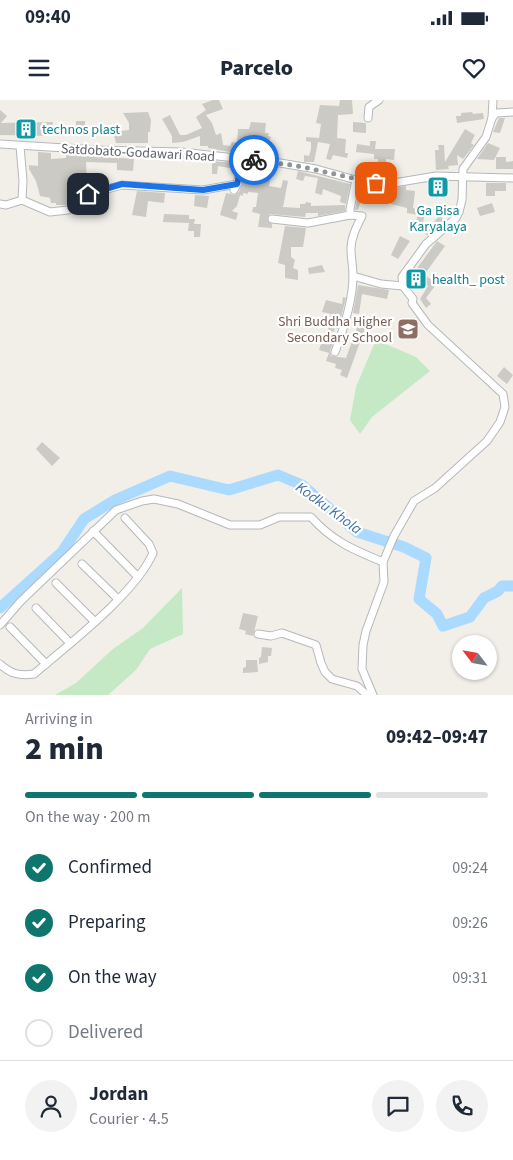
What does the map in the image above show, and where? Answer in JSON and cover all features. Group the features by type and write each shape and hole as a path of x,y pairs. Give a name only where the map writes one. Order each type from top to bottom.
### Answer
{"street":[{"path":"368,118 369,107 379,100"},
{"path":"373,695 361,662 366,631 384,582 383,562 394,536 414,501 435,488 487,441 500,422 505,407 503,394 428,325 412,303 413,299 403,286 402,277 426,244 456,218 462,200 463,169 486,137 492,118 493,100"},
{"path":"492,118 496,113 513,112"},
{"name":"Satdobato-Godawari Road","path":"0,144 181,152 243,158 298,166 356,180 394,184 436,176 513,178"},
{"path":"20,146 23,173 22,200"},
{"path":"0,204 6,205 22,200 50,212 68,210 79,204 88,194 122,184 203,190 236,187 243,158"},
{"path":"350,215 356,180"},
{"path":"272,219 308,223 350,215 362,216 355,230 351,247 353,276 342,332 335,352"},
{"path":"353,276 381,284 403,286"},
{"path":"0,625 21,601 116,510 154,499 178,504 230,525 260,525 279,517 311,517 325,532 341,544 383,562"},
{"path":"0,664 8,672 20,676 34,674 94,622 138,577 148,564 153,553 149,544 124,518"},
{"path":"93,531 138,577"},
{"path":"82,564 118,599"},
{"path":"56,583 94,622"},
{"path":"36,608 70,643"},
{"path":"10,627 46,664"},
{"path":"258,634 271,636 282,633 316,645 321,663 332,679 357,686 367,695"}],"green space":[{"path":"376,340 416,357 430,371 372,417 360,434 350,420 356,387"},
{"path":"182,588 183,634 150,649 136,670 108,695 55,695 76,683 113,649 143,628"}],"building":[{"path":"219,100 223,109 206,115 212,123 216,135 221,133 223,145 230,146 232,142 237,143 238,129 249,129 251,122 266,123 265,133 269,133 268,136 271,137 268,144 270,150 266,153 246,154 208,148 208,146 200,146 200,136 183,142 172,143 172,136 162,119 170,115 180,135 186,135 202,128 196,117 206,110 202,104"},
{"path":"340,100 352,100 353,114 338,115 337,138 346,139 345,153 348,153 347,158 333,155 331,160 326,159 330,144 318,142 314,162 304,162 304,155 309,156 311,149 311,142 306,141 306,137 319,138 321,124 316,123 320,105 339,106"},
{"name":"technos plast","path":"0,110 7,116 1,123 53,122 51,136 0,135"},
{"path":"148,112 151,120 148,143 116,143 113,132 129,130 129,123 123,113"},
{"path":"472,112 473,114 483,113 484,119 457,123 456,116 461,116 461,113"},
{"path":"499,118 505,118 500,133 493,132"},
{"path":"76,121 85,121 85,133 76,133"},
{"path":"353,122 366,123 366,133 353,132"},
{"path":"465,129 475,135 471,143 474,145 463,159 457,155 458,165 448,166 449,169 436,170 435,150 439,150 438,145 444,145 445,162"},
{"path":"370,141 376,141 375,149 395,149 394,160 386,159 386,173 378,173 378,159 374,159 374,154 356,152 357,144 370,146"},
{"path":"488,143 500,148 494,160 477,159"},
{"path":"38,152 51,153 51,159 66,158 66,154 134,159 133,171 117,170 117,163 86,162 87,189 76,200 66,205 56,205 56,203 51,203 50,198 40,196 36,181 29,169 29,165 38,166"},
{"path":"496,157 506,157 506,162 513,161 513,169 496,169"},
{"path":"212,161 236,163 235,169 218,166 217,174 212,174"},
{"path":"247,165 264,167 262,174 271,176 269,186 281,188 283,180 288,181 283,207 300,208 300,204 305,204 306,202 311,203 311,206 345,205 345,211 318,216 318,213 306,213 305,217 270,214 267,219 272,224 272,228 258,227 260,214 252,212 253,207 256,207 258,193 248,192 248,194 243,193 243,196 240,195 237,206 232,211 238,213 236,220 220,215 226,193 235,195 239,192"},
{"path":"298,171 350,184 346,204 340,202 341,196 323,189 322,195 315,193 318,178 305,176 303,181 296,179"},
{"path":"486,183 506,183 506,191 495,191 495,196 486,196"},
{"path":"360,186 388,189 406,186 406,190 415,191 413,208 425,211 423,223 416,221 418,215 407,213 407,208 391,204 391,201 379,196 368,194 366,204 360,203 358,210 355,210"},
{"path":"137,191 165,193 164,203 148,201 146,217 132,215"},
{"path":"195,195 209,196 207,208 194,206"},
{"path":"492,203 495,212 480,216 477,208"},
{"path":"164,214 189,215 189,219 195,219 194,224 201,224 200,237 194,237 194,231 188,231 189,223 163,222"},
{"path":"439,216 444,220 428,236 422,231 428,223 431,225"},
{"path":"285,226 306,228 303,247 291,247 291,257 295,260 293,268 298,270 298,280 285,278 285,265 278,263"},
{"path":"400,236 410,241 398,259 391,255"},
{"path":"437,241 445,246 424,275 437,283 426,298 431,304 426,308 420,299 428,286 418,283 410,287 409,281 410,275 412,275"},
{"path":"322,265 325,272 309,274 308,268"},
{"path":"358,285 389,290 387,299 362,294 359,314 353,313"},
{"path":"343,297 346,298 338,329 335,328 334,332 328,330 331,314 322,312 326,300 342,304"},
{"path":"361,317 368,320 347,378 340,375 342,370 335,368 336,364 326,361 329,353 319,350 325,340 333,343 330,351 331,356 346,358"},
{"path":"504,367 513,375 507,384 497,376"},
{"path":"42,442 60,458 52,466 36,449"},
{"path":"243,613 258,616 253,636 245,634 246,631 239,629"},
{"path":"262,647 272,648 271,656 268,656 268,662 259,664 259,658 261,657"},
{"path":"246,660 257,660 258,672 243,673 243,668 246,667"}],"waterway":[{"name":"Kodku Khola","path":"0,608 62,552 84,519 115,500 170,476 229,490 278,475 302,485 357,532 404,547 426,558 419,599 437,614 443,626 470,617 484,598 498,591 502,586 513,586"}],"way so far":[{"path":"254,160 316,169 356,180 376,183"}],"place":[{"name":"technos plast","path":"26,129"},
{"name":"Ga Bisa Karyalaya","path":"438,187"},
{"name":"health_ post","path":"416,279"},
{"name":"Shri Buddha Higher Secondary School","path":"408,329"}],"route":[{"path":"88,194 122,184 203,190 237,184 243,158 254,160"}]}
